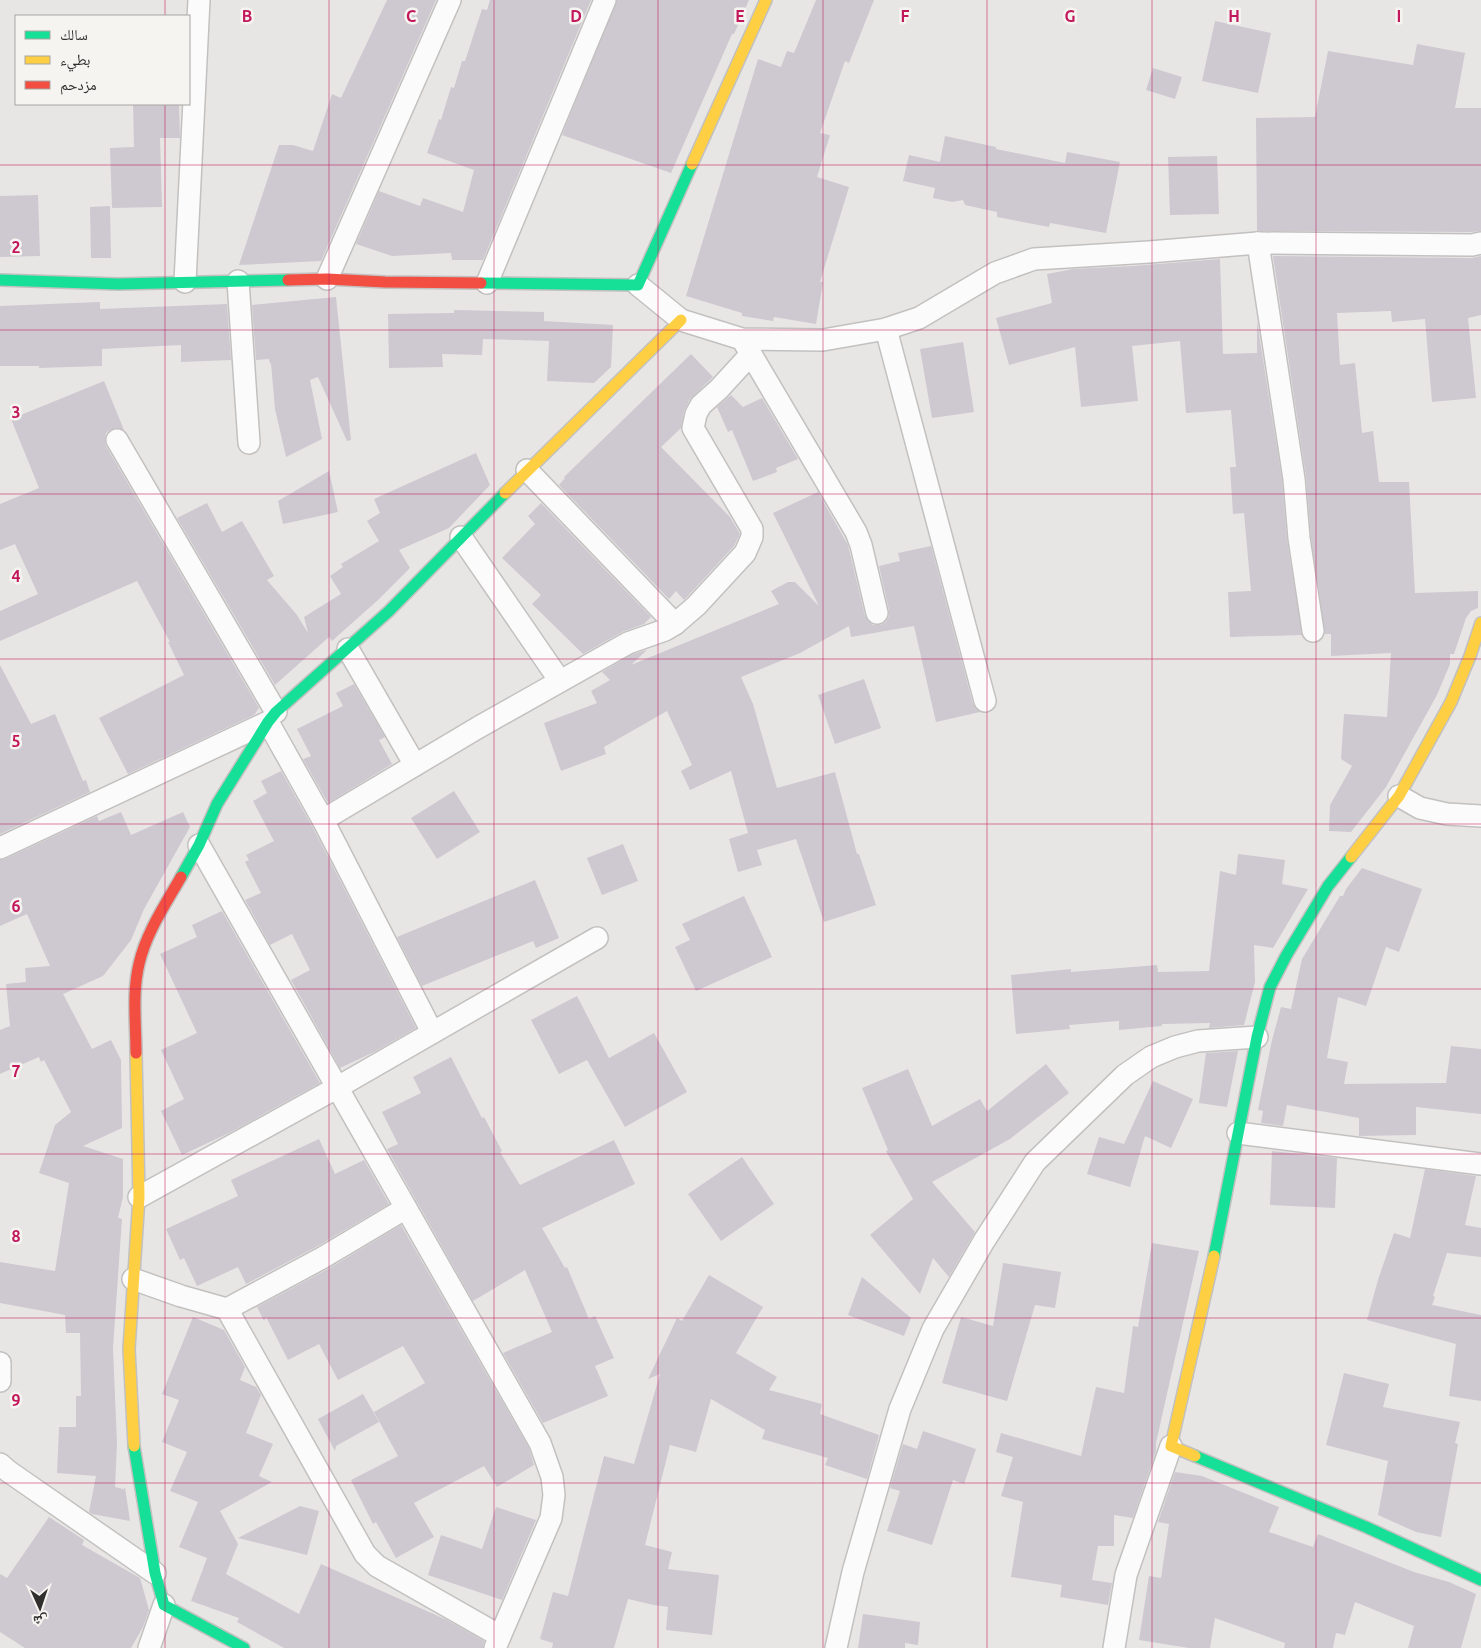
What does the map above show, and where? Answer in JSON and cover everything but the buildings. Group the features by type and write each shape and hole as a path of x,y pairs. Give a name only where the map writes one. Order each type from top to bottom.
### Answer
{"street":[{"path":"185,282 199,0"},
{"path":"327,279 450,0"},
{"path":"488,283 605,0"},
{"path":"638,285 766,0"},
{"path":"0,280 118,284 327,279 638,285 681,320 746,347 823,340 886,329 919,318 995,273 1034,258 1258,244 1472,245 1481,243"},
{"path":"1258,244 1294,478 1299,538 1313,631"},
{"path":"238,281 249,443"},
{"path":"659,341 664,306"},
{"path":"150,1648 164,1605 156,1573 132,1436 129,1349 139,1197 135,993 139,964 146,943 158,917 199,845 217,804 272,717 389,611 527,470 681,320"},
{"path":"886,329 984,700"},
{"path":"746,347 856,532 861,545 877,613"},
{"path":"323,820 628,643 665,630 675,624 696,606 745,553 752,537 752,529 694,428 696,414 701,405 719,389 746,347"},
{"path":"117,440 272,717 432,1032"},
{"path":"527,470 675,624"},
{"path":"461,537 560,681"},
{"path":"1114,1648 1126,1575 1171,1446 1213,1259 1257,1037 1270,987 1286,956 1328,886 1399,796 1451,702 1481,624"},
{"path":"348,649 415,765"},
{"path":"0,848 272,717"},
{"path":"1399,796 1420,808 1447,814 1481,816"},
{"path":"199,845 540,1443 552,1477 554,1495 551,1518 497,1642 377,1566 365,1554 227,1309"},
{"path":"139,1197 338,1087 597,938"},
{"path":"836,1648 852,1572 900,1409 933,1329 984,1241 1035,1162 1125,1075 1151,1057 1198,1040 1257,1037"},
{"path":"1238,1133 1481,1164"},
{"path":"133,1279 181,1296 227,1309 322,1258 406,1208"},
{"path":"0,1363 0,1381"},
{"path":"1171,1446 1333,1513 1481,1580"},
{"path":"0,1464 156,1573"},
{"path":"164,1605 244,1648"}],"traffic: fast":[{"path":"481,283 638,285 692,164"},
{"path":"0,280 118,284 288,280"},
{"path":"181,877 199,845 217,804 276,712 389,611 505,493"},
{"path":"1214,1256 1257,1037 1270,987 1286,956 1328,886 1351,857"},
{"path":"134,1446 155,1573 164,1605 244,1648"},
{"path":"1195,1456 1366,1527 1481,1580"}],"traffic: slow":[{"path":"692,164 766,0"},
{"path":"505,493 681,320"},
{"path":"1351,857 1399,796 1451,702 1481,623"},
{"path":"134,1446 129,1349 139,1197 136,1053"},
{"path":"1195,1456 1171,1446 1214,1256"}],"traffic: jam":[{"path":"288,280 327,279 481,283"},
{"path":"136,1053 135,997 139,964 151,930 181,877"}]}
